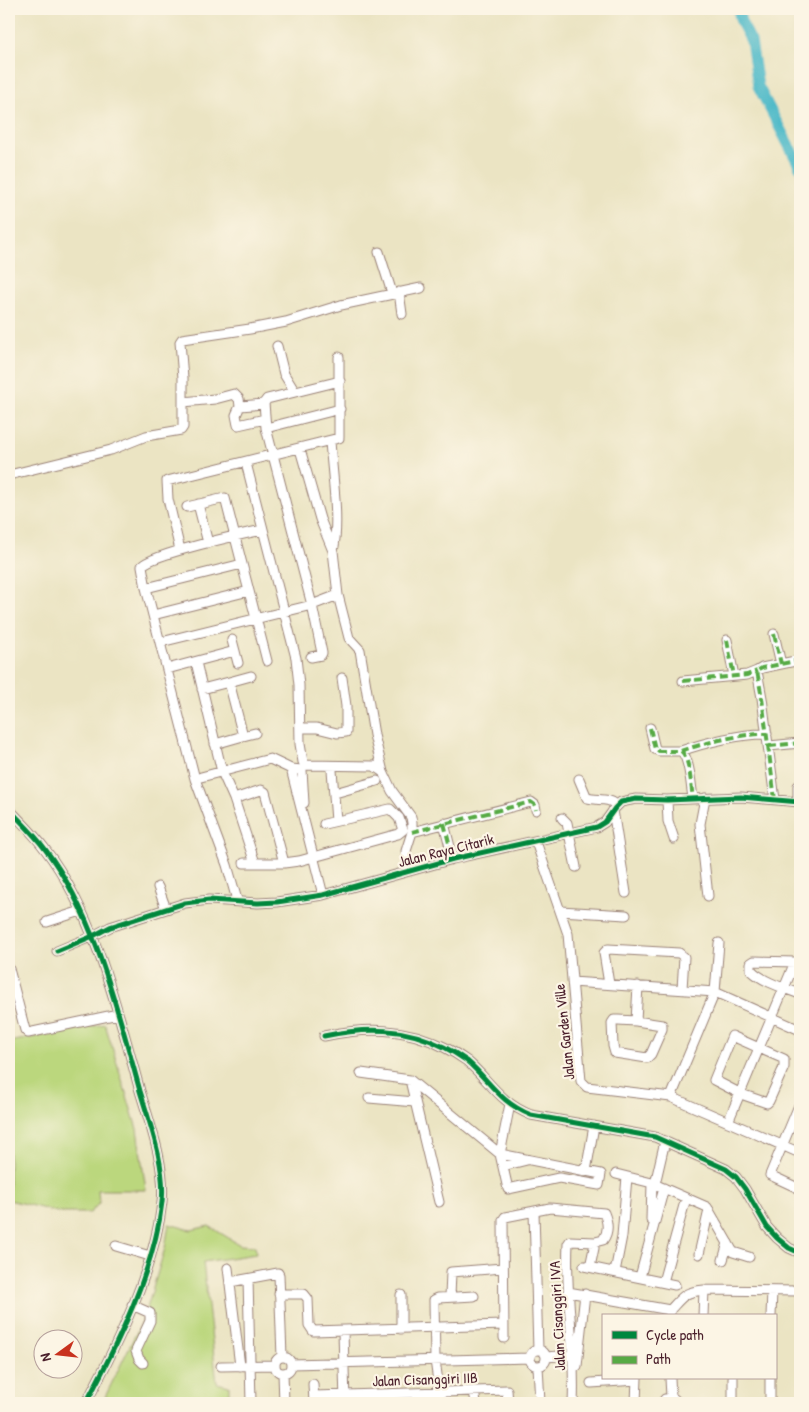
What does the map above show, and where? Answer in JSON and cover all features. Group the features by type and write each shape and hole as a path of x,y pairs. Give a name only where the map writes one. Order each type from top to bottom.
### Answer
{"street":[{"path":"380,252 402,314"},
{"path":"9,474 111,450 146,436 178,431 183,427 180,342 182,339 286,322 341,305 420,288"},
{"path":"277,346 284,374 295,392"},
{"path":"180,550 168,499 167,481 246,463 340,437 339,357"},
{"path":"311,657 322,653 312,605 273,456 264,404 267,398 340,381"},
{"path":"183,402 215,399 234,394 239,399 240,406 236,415 238,425 266,423 340,410"},
{"path":"240,406 264,404"},
{"path":"330,441 336,524 336,540 333,552"},
{"path":"300,448 320,519 333,552 338,595 349,638 360,650 374,735 383,772 392,791 411,817 412,832 406,851 409,871"},
{"path":"246,463 296,658 299,685 301,758 304,764 374,766 383,772"},
{"path":"187,507 225,498 267,660"},
{"path":"198,504 208,543"},
{"path":"237,900 227,865 195,779 142,571 144,563 180,550 263,530"},
{"path":"146,588 242,564"},
{"path":"153,615 249,591"},
{"path":"161,642 312,605 338,595"},
{"path":"774,634 781,664"},
{"path":"232,640 238,663"},
{"path":"727,640 734,676"},
{"path":"167,669 235,651"},
{"path":"683,681 747,675 762,668 800,660"},
{"path":"196,662 222,772 234,799 256,863"},
{"path":"757,671 769,746 775,800"},
{"path":"202,689 252,676"},
{"path":"300,728 317,728 338,733 346,732 346,706 342,678"},
{"path":"229,682 243,736"},
{"path":"650,728 655,749 659,751 681,751 697,745 767,734"},
{"path":"215,744 255,733"},
{"path":"769,746 800,743"},
{"path":"681,751 687,761 693,798"},
{"path":"201,776 270,759 291,768 323,895"},
{"path":"332,770 336,821"},
{"path":"579,779 588,799 606,799 611,801 615,808 626,893"},
{"path":"333,781 358,787"},
{"path":"335,793 378,781"},
{"path":"798,786 799,802"},
{"path":"234,799 261,790 265,792 284,863"},
{"name":"Jalan Raya Citarik","path":"57,951 110,927 185,902 237,900 258,903 323,895 453,859 570,834 602,824 608,819 615,808 625,801 636,799 667,800 740,797 799,802"},
{"path":"705,798 700,824 708,896"},
{"path":"667,800 668,821 674,839"},
{"path":"412,832 531,802 536,810"},
{"path":"244,863 284,863 313,857 398,834 402,830 399,818 390,808 324,824"},
{"path":"9,810 45,849 66,882 93,936 146,1110 162,1177 162,1203 150,1256 110,1356 86,1403"},
{"path":"562,818 567,823 576,867"},
{"path":"444,823 453,859"},
{"name":"Jalan Garden Ville","path":"536,842 568,934 580,1081 583,1085 671,1097 800,1153"},
{"path":"158,887 166,909"},
{"path":"47,922 81,911"},
{"path":"560,911 626,915"},
{"path":"671,1097 715,992 719,943"},
{"path":"609,984 604,953 608,949 679,953 684,957 682,989"},
{"path":"728,1122 785,988 798,962 754,961 750,966 751,970 758,976 785,988 800,994"},
{"path":"9,969 25,1030 28,1033 118,1014"},
{"path":"572,982 715,992 800,1030"},
{"path":"636,1021 638,986"},
{"path":"613,1021 636,1021 662,1025 651,1054 644,1058 616,1054 613,1046 613,1021"},
{"path":"324,1036 363,1030 389,1030 418,1036 439,1044 467,1061 494,1091 510,1104 531,1115 656,1137 726,1169 736,1177 767,1227 789,1248 800,1253"},
{"path":"732,1036 760,1048 784,1059 784,1068 769,1101 766,1103 741,1094 714,1080 732,1036"},
{"path":"361,1073 410,1080 500,1154 601,1174 599,1185 559,1178 508,1190 500,1154 510,1104"},
{"path":"410,1080 439,1202"},
{"path":"369,1098 415,1102"},
{"path":"800,1103 770,1175 800,1189"},
{"path":"586,1171 594,1126"},
{"path":"640,1277 651,1235 657,1185 668,1143"},
{"path":"503,1166 530,1160"},
{"path":"616,1174 657,1185 707,1207 733,1252 748,1257"},
{"path":"615,1272 622,1236 626,1177"},
{"path":"663,1282 686,1198"},
{"name":"Jalan Cisanggiri IVA","path":"504,1338 503,1220 505,1217 550,1208 600,1212 605,1216 608,1226 607,1235 603,1240 595,1242 570,1241 568,1244 568,1292 574,1381 573,1403"},
{"path":"699,1254 709,1210"},
{"path":"534,1212 538,1350"},
{"path":"724,1260 728,1243"},
{"path":"116,1246 150,1256"},
{"path":"594,1248 587,1266 675,1285"},
{"path":"228,1268 240,1366"},
{"path":"450,1298 451,1272 503,1268"},
{"path":"230,1282 278,1273 282,1357"},
{"path":"248,1279 251,1403"},
{"path":"568,1292 670,1313 688,1292 704,1290 800,1292"},
{"path":"703,1314 704,1290"},
{"path":"771,1314 772,1291"},
{"path":"279,1294 304,1294 307,1296 309,1325 313,1331 504,1325"},
{"path":"401,1329 402,1294"},
{"path":"574,1381 580,1347 585,1294"},
{"path":"441,1403 435,1360 434,1300 474,1296"},
{"path":"132,1305 150,1313 150,1321 136,1351 139,1359 143,1362"},
{"path":"343,1331 345,1399"},
{"path":"538,1350 544,1352 546,1357 545,1362 538,1366 532,1364 530,1358 532,1352 538,1350"},
{"path":"546,1357 572,1355"},
{"path":"283,1373 279,1372 275,1365 277,1359 282,1357 289,1360 291,1364"},
{"path":"291,1364 530,1358"},
{"path":"283,1373 290,1368 291,1364"},
{"path":"221,1366 275,1365"},
{"path":"538,1366 540,1403"},
{"path":"283,1373 284,1403"},
{"path":"591,1383 604,1380"},
{"path":"636,1403 637,1380"},
{"path":"662,1403 665,1399 674,1400 670,1380"},
{"path":"733,1380 733,1403"},
{"path":"770,1380 770,1403"},
{"path":"313,1384 314,1400"},
{"name":"Jalan Cisanggiri IIB","path":"314,1400 439,1392 507,1390 508,1403"},
{"path":"474,1391 476,1403"}],"green space":[{"path":"105,1024 137,1129 146,1190 98,1190 99,1203 90,1213 61,1213 9,1200 9,1042"},
{"path":"169,1224 191,1230 209,1226 240,1245 255,1246 256,1254 203,1262 217,1383 229,1386 229,1403 123,1403 105,1397 145,1315 165,1248"}],"waterway":[{"path":"738,9 741,22 751,41 758,86 800,167"}],"marked path":[{"path":"774,634 781,664"},
{"path":"727,640 734,676"},
{"path":"775,800 757,671 762,668 800,660"},
{"path":"683,681 747,675 757,671"},
{"path":"650,728 655,749 659,751 681,751 684,755 688,766 693,798"},
{"path":"681,751 724,739 767,734"},
{"path":"769,746 800,743"},
{"path":"798,786 798,802"},
{"path":"412,832 531,802 535,805 536,810"},
{"path":"444,823 453,859"}],"cycle path":[{"path":"57,951 110,927 185,903 209,900 258,903 277,902 323,895 453,859 597,827 605,822 621,802 636,799 667,800 741,797 800,802"},
{"path":"9,809 32,833 63,875 91,933 123,1029 152,1131 162,1175 162,1202 152,1253 122,1331 86,1403"},
{"path":"324,1036 370,1030 400,1032 429,1040 467,1061 503,1098 531,1115 655,1137 726,1169 736,1177 745,1189 767,1227 789,1248 800,1253"}]}
